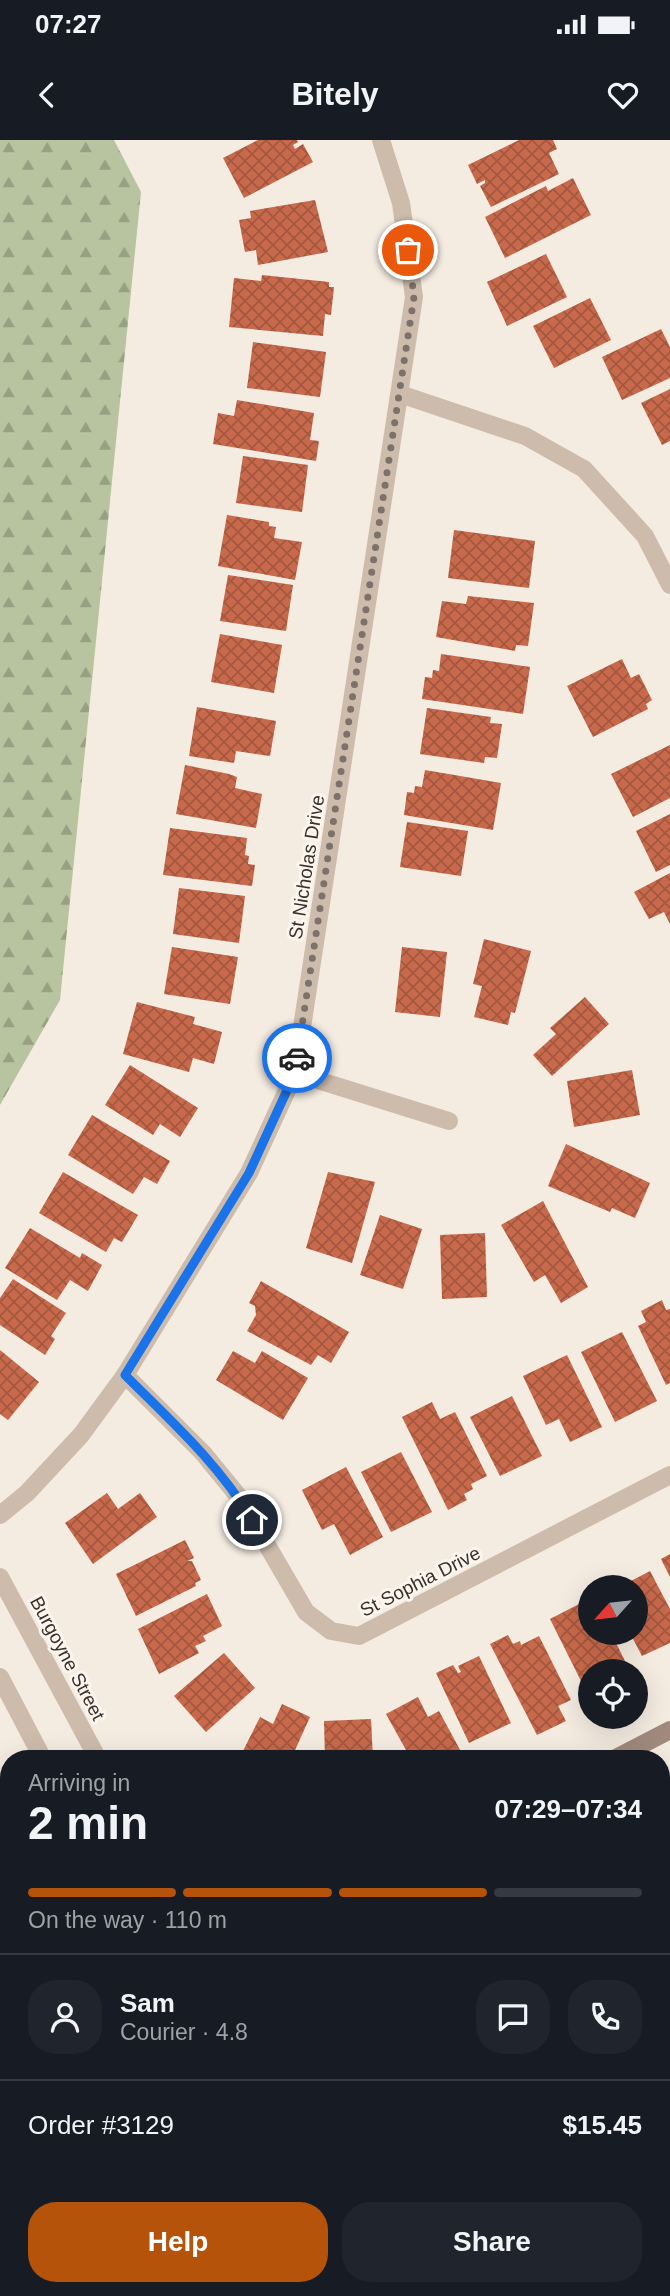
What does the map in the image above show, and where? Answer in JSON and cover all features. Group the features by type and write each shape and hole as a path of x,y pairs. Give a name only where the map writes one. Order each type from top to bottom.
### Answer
{"main road":[{"path":"631,1750 670,1730"}],"street":[{"name":"St Nicholas Drive","path":"0,1515 27,1493 81,1435 125,1375 249,1173 295,1073 414,297 401,203 381,140"},
{"path":"400,394 526,436 584,469 645,536 670,585"},
{"path":"295,1073 449,1121"},
{"name":"St Sophia Drive","path":"125,1375 203,1453 232,1488 306,1612 331,1632 359,1636 670,1475"},
{"name":"Burgoyne Street","path":"0,1577 92,1750"},
{"path":"0,1677 38,1750"}],"green space":[{"path":"0,140 114,140 141,192 60,1000 0,1105"}],"building":[{"path":"258,140 297,140 293,145 295,149 303,144 313,162 244,198 223,158"},
{"path":"519,140 553,140 557,149 549,153 559,174 491,207 480,186 485,180 477,184 468,165"},
{"path":"573,178 591,215 505,258 485,217 546,186 548,191"},
{"path":"315,200 328,252 258,265 256,250 245,252 239,220 251,218 250,211"},
{"path":"546,254 567,297 507,326 487,282"},
{"path":"262,275 329,282 329,287 334,287 331,315 325,314 323,336 229,327 234,278 261,281"},
{"path":"590,298 611,340 554,368 533,326"},
{"path":"661,329 670,347 670,378 622,400 602,357"},
{"path":"253,342 326,352 320,397 247,388"},
{"path":"670,389 670,441 662,445 641,403"},
{"path":"237,400 314,413 310,440 319,441 316,461 213,444 218,413 234,416"},
{"path":"243,456 308,465 302,512 236,503"},
{"path":"227,515 269,522 269,526 276,527 274,538 302,542 295,580 218,566"},
{"path":"454,530 535,541 529,588 448,578"},
{"path":"228,575 293,585 286,631 220,621"},
{"path":"468,596 534,603 528,646 516,645 515,651 436,637 442,601 466,604"},
{"path":"220,634 282,645 274,693 211,682"},
{"path":"441,654 530,667 523,714 422,699 425,677 432,678 433,670 439,671"},
{"path":"622,659 631,678 639,674 652,700 646,704 648,709 593,737 567,686"},
{"path":"197,707 276,721 270,756 236,751 234,763 189,756"},
{"path":"427,708 491,717 490,723 502,724 497,758 485,757 484,763 420,754"},
{"path":"670,745 670,798 633,817 611,774"},
{"path":"185,765 237,777 235,788 262,794 256,828 176,814"},
{"path":"425,770 501,783 493,830 404,815 407,792 414,793 415,786 422,787"},
{"path":"670,814 670,865 656,872 636,831"},
{"path":"407,822 468,831 461,876 400,867"},
{"path":"170,828 247,838 245,855 249,856 248,864 255,865 252,886 163,875"},
{"path":"670,873 670,924 664,912 649,919 634,892"},
{"path":"179,888 245,896 239,943 173,934"},
{"path":"484,939 531,951 515,1013 511,1012 508,1025 474,1017 482,986 473,984"},
{"path":"172,947 238,957 230,1004 164,994"},
{"path":"402,947 447,952 440,1017 395,1012"},
{"path":"585,997 609,1024 552,1076 533,1055 556,1034 550,1028"},
{"path":"137,1002 195,1017 193,1024 222,1032 214,1064 193,1058 189,1072 123,1054"},
{"path":"130,1065 198,1108 180,1137 160,1124 153,1135 105,1105"},
{"path":"632,1070 640,1115 574,1127 567,1081"},
{"path":"92,1115 170,1161 157,1184 144,1177 133,1194 68,1155"},
{"path":"566,1144 650,1183 635,1218 612,1208 610,1212 548,1186"},
{"path":"63,1172 138,1215 122,1242 114,1238 106,1252 39,1213"},
{"path":"328,1172 375,1182 352,1263 306,1248"},
{"path":"543,1201 588,1287 561,1303 545,1275 534,1282 501,1225"},
{"path":"380,1215 422,1229 403,1289 360,1275"},
{"path":"30,1228 80,1258 82,1253 102,1265 88,1291 70,1280 57,1300 5,1268"},
{"path":"485,1233 487,1297 442,1299 440,1235"},
{"path":"13,1279 66,1313 51,1336 55,1339 45,1355 0,1325 0,1298"},
{"path":"261,1281 349,1332 331,1363 318,1355 311,1365 247,1331 256,1315 255,1306 249,1303"},
{"path":"662,1300 666,1310 670,1309 670,1383 666,1385 638,1326 646,1322 641,1311"},
{"path":"622,1332 657,1401 615,1422 581,1352"},
{"path":"0,1350 39,1382 8,1420 0,1414"},
{"path":"233,1351 255,1363 262,1351 308,1378 283,1420 216,1380"},
{"path":"567,1355 602,1427 570,1442 559,1419 546,1425 523,1376"},
{"path":"512,1396 542,1456 500,1476 470,1417"},
{"path":"432,1402 440,1419 455,1412 487,1476 471,1484 473,1489 464,1494 467,1500 448,1510 402,1417"},
{"path":"401,1452 432,1512 391,1532 361,1472"},
{"path":"346,1467 383,1537 350,1555 334,1524 322,1530 302,1490"},
{"path":"107,1493 118,1509 140,1493 157,1517 93,1564 65,1523"},
{"path":"185,1540 194,1558 187,1561 192,1561 201,1580 195,1583 196,1586 136,1616 116,1574"},
{"path":"670,1554 670,1577 661,1559"},
{"path":"650,1571 670,1609 670,1643 642,1656 636,1645 648,1645 648,1575 642,1575"},
{"path":"207,1594 222,1626 203,1636 206,1641 195,1646 199,1653 159,1674 138,1629"},
{"path":"578,1605 578,1645 617,1645 624,1659 578,1659 578,1675 550,1619"},
{"path":"508,1635 513,1644 520,1641 521,1645 539,1636 571,1700 558,1706 566,1721 537,1735 490,1644"},
{"path":"224,1653 255,1688 206,1732 174,1696"},
{"path":"479,1656 511,1723 469,1743 436,1673 453,1665 458,1673 461,1672 458,1666"},
{"path":"418,1697 428,1717 439,1711 460,1750 406,1750 386,1714"},
{"path":"282,1704 310,1717 295,1750 244,1750 260,1717 273,1724"},
{"path":"371,1719 373,1750 325,1750 324,1721"}],"way so far":[{"path":"297,1058 414,297 408,250"}],"route":[{"path":"252,1520 239,1497 203,1453 125,1375 249,1173 295,1073 297,1058"}]}
